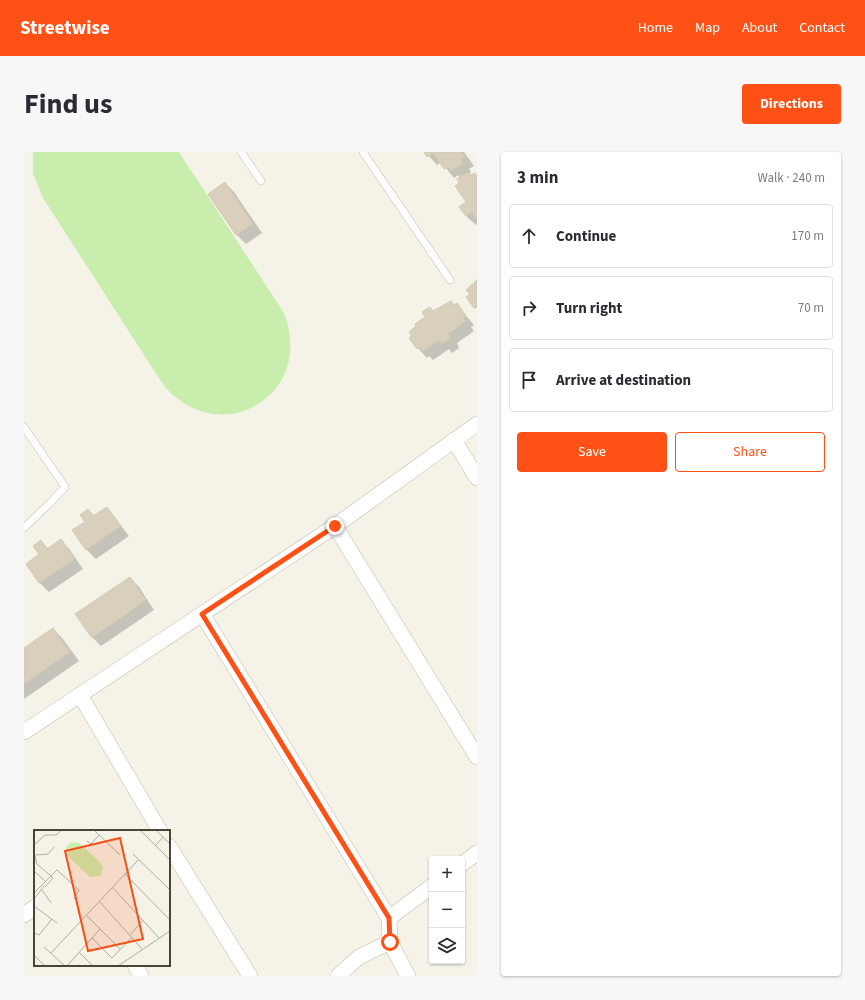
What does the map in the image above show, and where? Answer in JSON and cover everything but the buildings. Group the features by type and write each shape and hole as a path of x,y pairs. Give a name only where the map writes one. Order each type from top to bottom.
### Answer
{"street":[{"path":"24,732 335,526 477,424"},
{"path":"454,440 477,478"},
{"path":"335,526 477,757"},
{"path":"202,614 389,918 390,942 408,976"},
{"path":"80,695 155,829"},
{"path":"170,848 250,976"},
{"path":"465,862 477,853"},
{"path":"389,918 429,888"},
{"path":"24,915 34,908"},
{"path":"338,976 359,957 390,942"},
{"path":"135,966 141,976"}],"lane":[{"path":"241,152 262,181"},
{"path":"363,152 450,280"},
{"path":"24,427 65,487 24,528"}],"green space":[{"path":"33,152 179,152 284,313 290,342 287,368 275,389 257,405 235,413 211,414 187,405 164,386 43,198 33,174"}],"route":[{"path":"335,526 202,614 389,918 390,942"}]}
